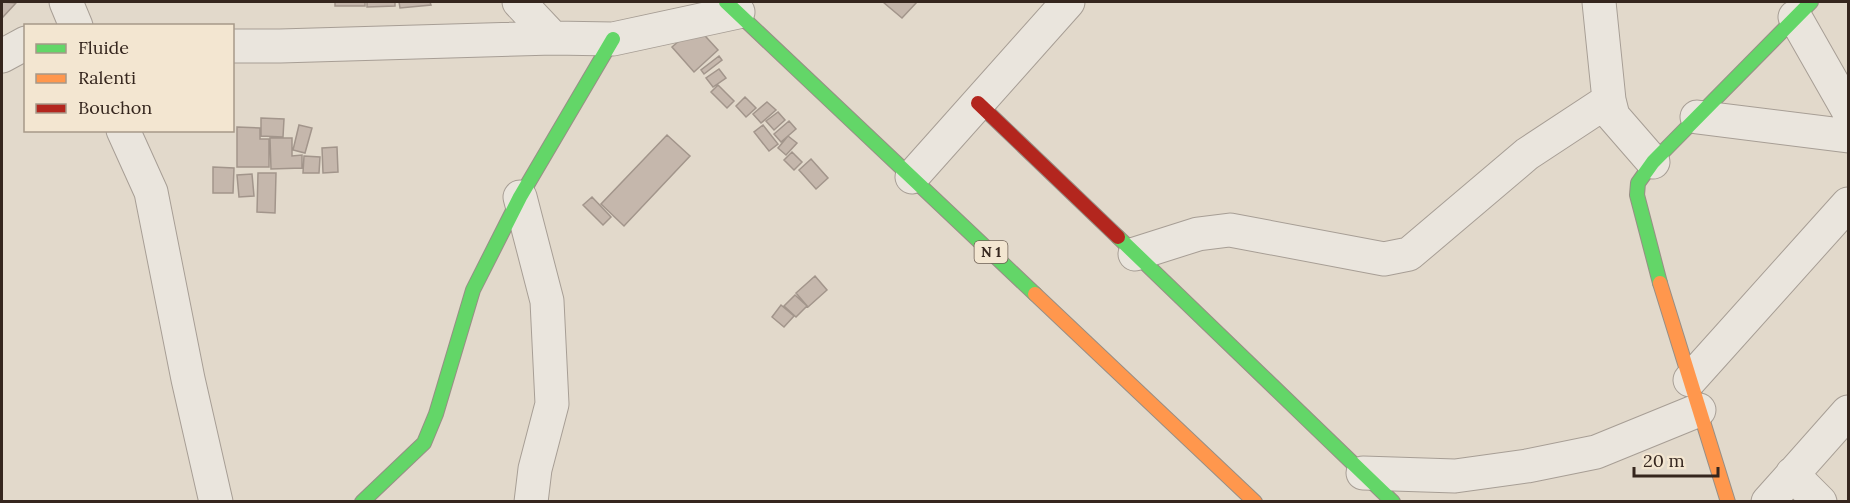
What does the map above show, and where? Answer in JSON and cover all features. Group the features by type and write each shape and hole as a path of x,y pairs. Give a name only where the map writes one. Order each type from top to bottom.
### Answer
{"main road":[{"name":"N 1","path":"732,7 1255,501"},
{"path":"1728,501 1650,249 1637,195 1638,183 1653,162 1803,9"},
{"path":"362,501 424,443 436,414 473,290 520,196 613,39"},
{"path":"978,103 1393,501"}],"street":[{"path":"66,2 74,24"},
{"path":"519,2 553,38"},
{"path":"912,177 1068,2"},
{"path":"1599,2 1609,100 1614,116 1653,162"},
{"path":"234,46 553,38 613,39 732,7"},
{"path":"1803,9 1848,110"},
{"path":"2,40 24,42"},
{"path":"2,56 24,43"},
{"path":"1135,254 1198,234 1230,230 1384,259 1410,254 1527,154 1609,100"},
{"path":"1697,117 1848,136"},
{"path":"124,132 151,192 188,379 216,501"},
{"path":"520,196 547,301 552,404 535,469 531,501"},
{"path":"1363,473 1455,476 1527,466 1596,452 1694,395 1848,204"},
{"path":"1768,501 1848,411"},
{"path":"1792,474 1820,501"}],"building":[{"path":"2,2 16,3 2,18"},
{"path":"335,2 365,2 365,6 335,6"},
{"path":"367,2 395,2 395,6 367,7"},
{"path":"399,2 430,2 431,5 400,8"},
{"path":"883,2 917,2 902,18"},
{"path":"696,26 718,50 694,72 672,47"},
{"path":"719,56 722,60 704,74 701,70"},
{"path":"719,69 726,78 713,87 706,78"},
{"path":"718,85 734,101 727,108 711,92"},
{"path":"745,97 756,108 746,117 736,106"},
{"path":"767,102 776,110 761,123 753,114"},
{"path":"778,112 785,120 774,130 766,121"},
{"path":"261,118 284,119 283,137 261,136"},
{"path":"789,121 796,129 781,142 774,134"},
{"path":"299,125 312,128 305,153 293,150"},
{"path":"763,125 778,144 769,151 754,132"},
{"path":"237,127 260,128 260,139 269,139 269,167 237,167"},
{"path":"667,135 690,156 624,226 601,204"},
{"path":"788,136 797,143 786,155 778,148"},
{"path":"270,138 292,138 292,156 302,155 302,168 271,169"},
{"path":"337,147 338,172 323,173 322,148"},
{"path":"792,152 802,162 794,170 784,160"},
{"path":"304,156 320,157 319,173 303,173"},
{"path":"811,159 828,178 816,189 799,170"},
{"path":"213,167 234,168 233,193 213,193"},
{"path":"258,173 276,173 275,213 257,212"},
{"path":"252,174 254,196 239,197 237,175"},
{"path":"592,197 611,217 603,225 583,205"},
{"path":"815,276 827,290 808,307 796,293"},
{"path":"795,295 807,306 796,317 784,306"},
{"path":"781,305 794,316 784,327 772,317"}],"traffic: fast":[{"path":"726,2 1035,294"},
{"path":"1660,283 1637,195 1638,183 1653,162 1811,2"},
{"path":"362,502 424,443 436,414 473,290 520,197 613,39"},
{"path":"1118,237 1393,502"}],"traffic: slow":[{"path":"1660,283 1728,502"},
{"path":"1035,294 1255,502"}],"traffic: jam":[{"path":"978,103 1118,237"}]}
